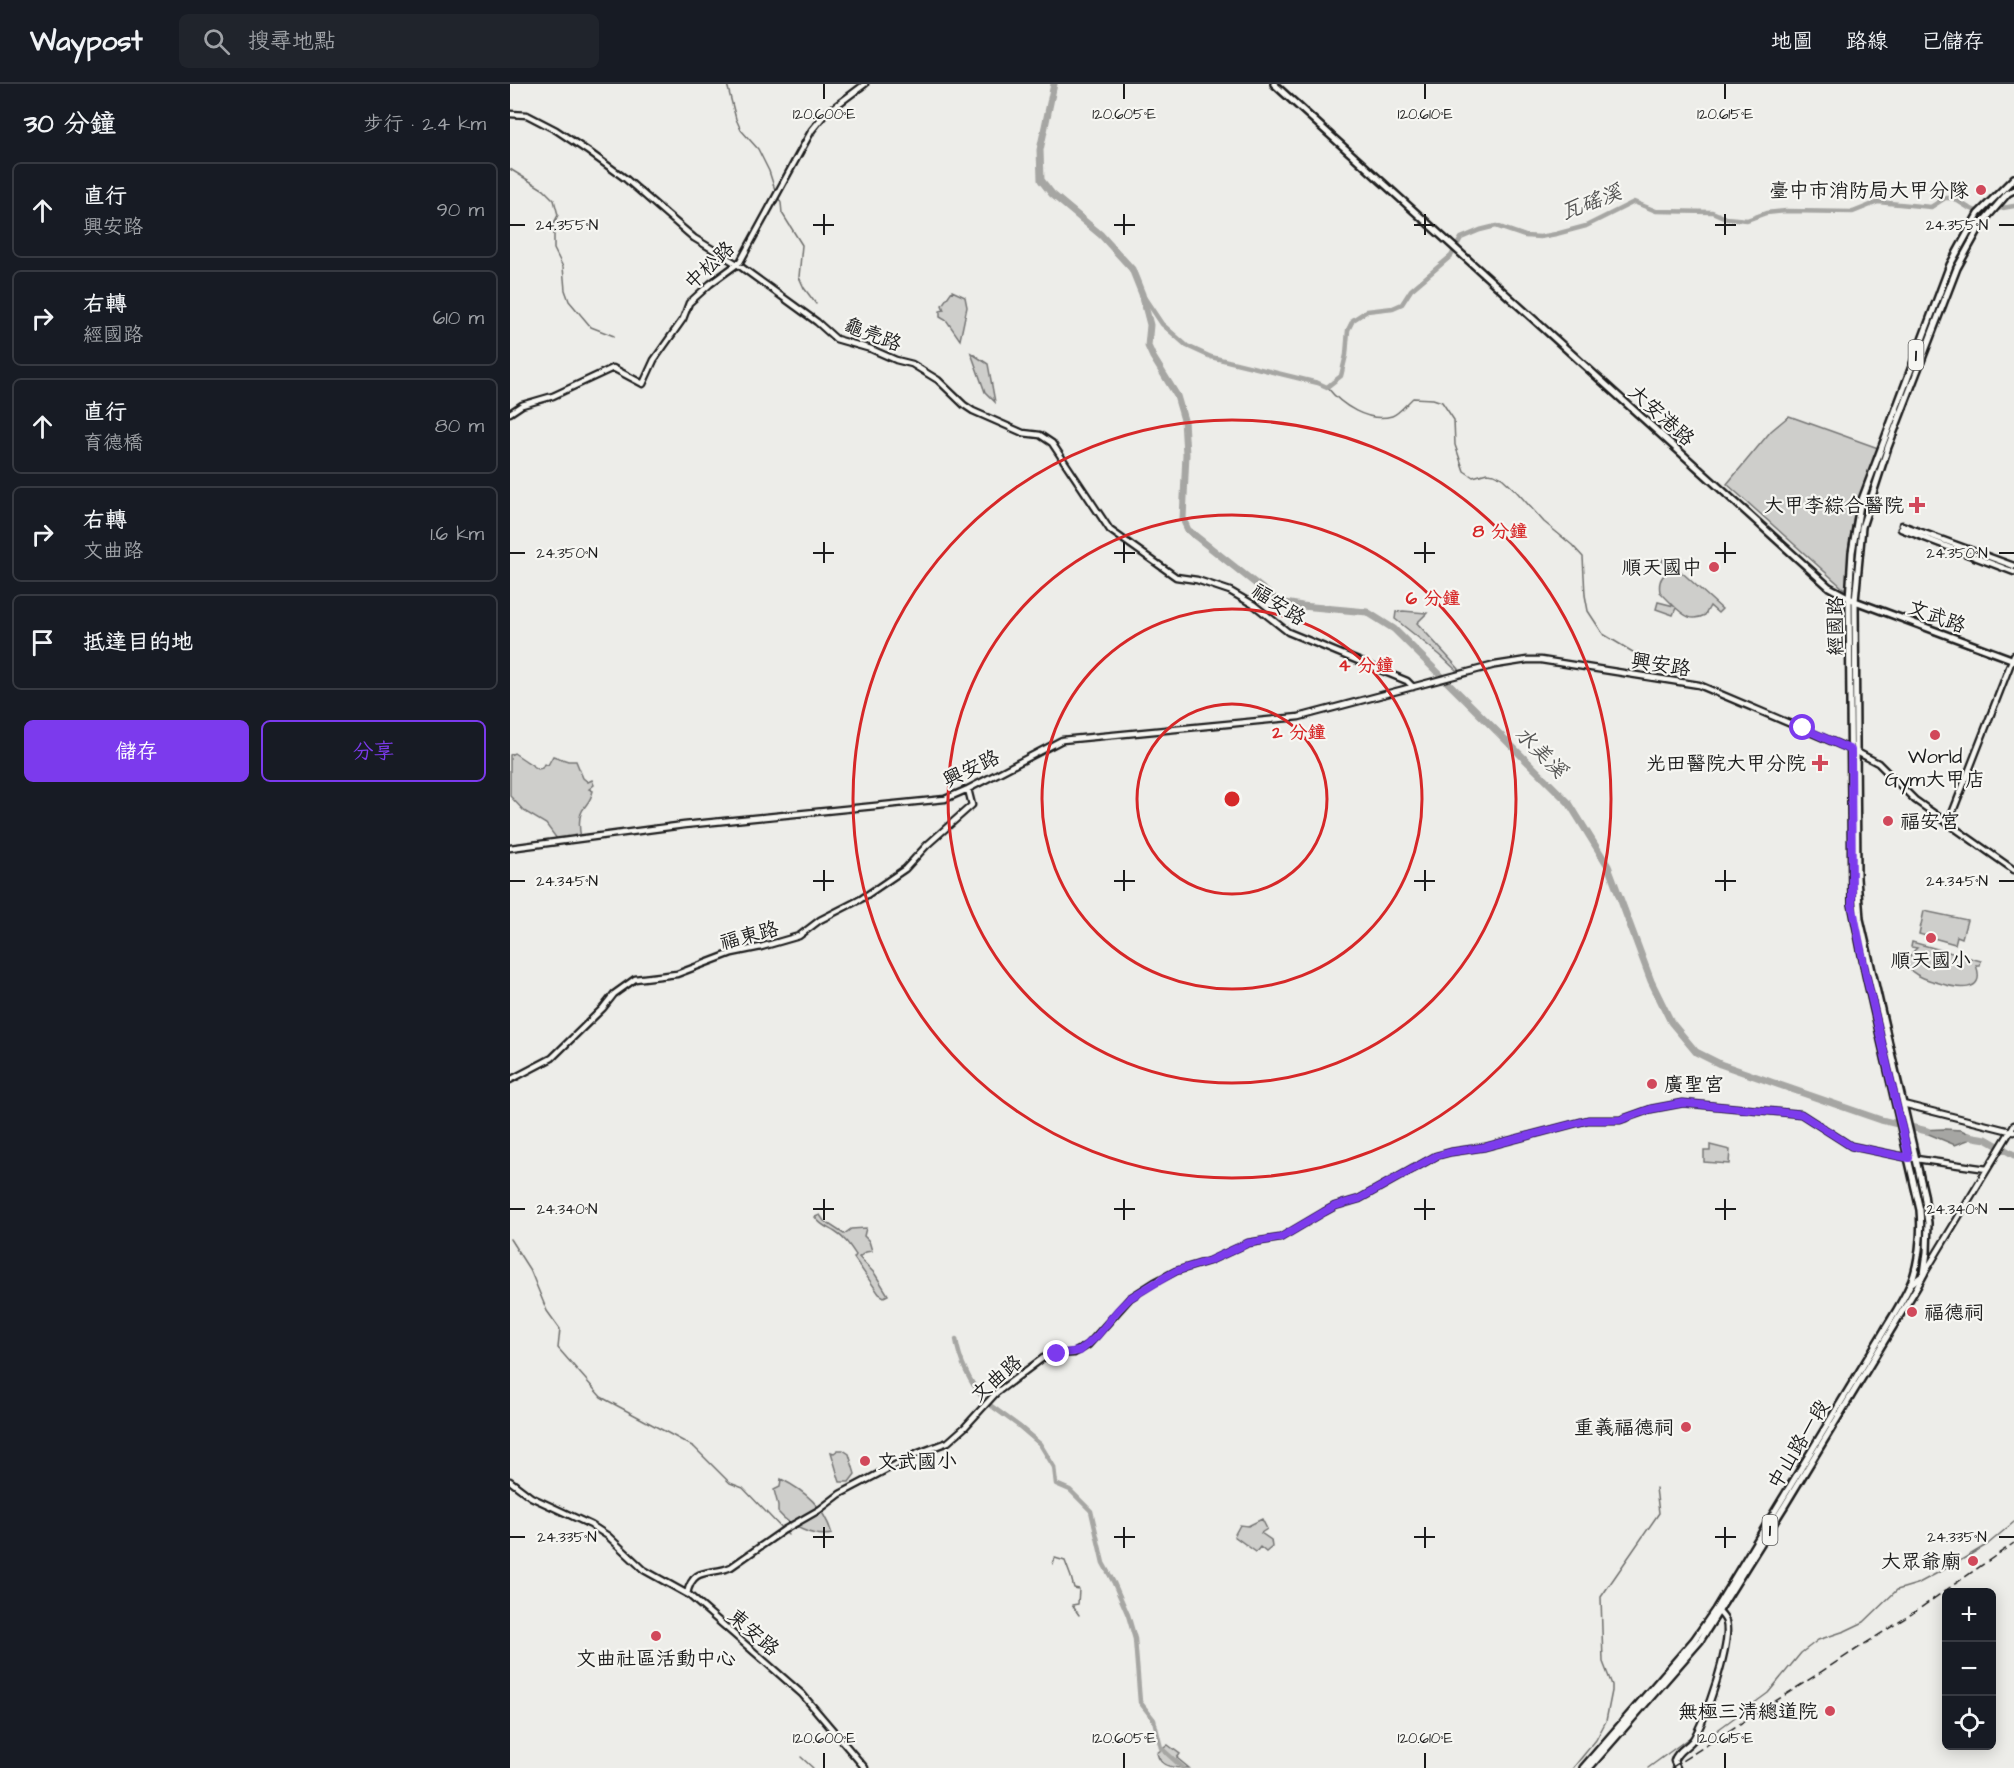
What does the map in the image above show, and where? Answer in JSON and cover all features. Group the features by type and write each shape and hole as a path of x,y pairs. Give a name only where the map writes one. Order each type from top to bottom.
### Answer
{"main road":[{"name":"大安港路","path":"1274,84 1829,587 1852,600"},
{"name":"經國路","path":"1912,1157 1905,1111 1860,919 1854,751 1852,552 1860,505 1950,265 1977,214 2014,178"},
{"name":"經國路","path":"1852,600 1862,527 1888,447 1957,268 1980,225 1990,212 2014,190"},
{"name":"文武路","path":"1852,600 2013,658"},
{"name":"經國路","path":"1854,751 1852,904 1897,1109 1904,1138 1912,1157"},
{"name":"1","path":"1912,1157 1924,1194 1928,1223 1923,1274"},
{"name":"1","path":"1911,1284 1915,1272 1921,1222 1912,1157"},
{"name":"中山路一段","path":"1589,1768 1688,1656 1890,1333 1923,1274"},
{"name":"中山路一段","path":"1583,1768 1717,1611 1911,1284"}],"street":[{"name":"中松路","path":"510,413 522,405 553,396 614,368 644,384 654,360 683,319 690,303 746,254 812,130 825,114 865,84"},
{"name":"龜壳路","path":"510,114 527,115 590,152 626,179 694,238 737,264 817,322 836,339 912,364 938,380 973,411 1023,433 1046,437 1110,530 1176,577"},
{"path":"2014,566 1901,527 2014,572"},
{"name":"福安路","path":"1176,577 1224,588 1254,605 1288,632 1407,681 1413,687"},
{"path":"1948,824 2013,658"},
{"name":"興安路","path":"510,848 684,825 945,799 1062,740 1299,717 1504,663 1541,660 1699,685 1854,751 1878,763 1914,800 2014,870"},
{"name":"福安路","path":"1396,677 1405,688"},
{"name":"福東路","path":"510,1080 552,1058 603,1008 614,994 631,981 677,974 743,949 761,947 794,938 827,916 879,888 913,863 927,845 972,806 968,789"},
{"name":"文曲路","path":"687,1594 689,1585 700,1574 731,1567 840,1494 916,1455 948,1442 996,1394 1043,1358 1074,1353 1088,1345 1130,1298 1155,1282 1176,1271 1209,1261 1248,1243 1280,1238 1329,1209 1359,1199 1436,1156 1485,1147 1588,1120 1620,1120 1651,1109 1683,1103 1801,1114 1851,1146 1987,1169"},
{"path":"1903,1104 2010,1133 2014,1125"},
{"name":"中山路一段","path":"1911,1284 1923,1274 2010,1133"},
{"name":"東安路","path":"510,1481 531,1497 591,1525 608,1536 644,1570 687,1594 802,1694 865,1768"},
{"path":"1677,1768 1674,1761 1676,1755 1691,1741 1699,1727 1709,1704 1720,1664 1725,1644 1726,1622 1717,1611"}],"shaded area":[{"path":"952,291 965,297 967,307 960,340 947,321 940,317 940,311 944,310 942,305"},
{"path":"971,353 988,364 995,402 985,392"},
{"path":"1789,416 1878,448 1854,515 1849,544 1848,589 1843,588 1727,484 1771,431"},
{"path":"1665,557 1722,609 1718,613 1710,606 1705,615 1692,618 1676,608 1673,615 1656,609 1658,602 1674,606 1660,592 1662,578 1672,571 1662,561"},
{"path":"1396,612 1427,613 1417,623 1459,669 1458,672 1395,619"},
{"path":"514,753 538,769 544,764 548,765 553,756 576,761 583,778 588,782 592,780 594,785 589,789 593,791 592,795 580,818 581,837 557,839 546,824 524,811 510,796 510,755"},
{"path":"1924,911 1967,920 1962,938 1957,936 1955,944 1919,934"},
{"path":"1912,942 1981,961 1980,965 1976,965 1977,981 1968,987 1961,987 1918,976 1909,967 1908,962 1910,955 1917,948 1911,947"},
{"path":"1919,1130 1961,1130 1976,1137 1955,1145"},
{"path":"1710,1145 1730,1150 1729,1164 1704,1162 1704,1151 1710,1151"},
{"path":"820,1215 824,1221 844,1234 851,1229 866,1228 864,1236 869,1241 872,1251 859,1257 875,1274 888,1295 884,1297 879,1294 854,1258 856,1255 847,1242 815,1217"},
{"path":"838,1450 849,1454 855,1474 849,1482 840,1482 831,1452"},
{"path":"781,1479 806,1495 819,1508 832,1534 817,1534 802,1530 778,1512 774,1490 780,1487"},
{"path":"1262,1519 1267,1529 1261,1533 1271,1540 1272,1547 1266,1552 1260,1547 1256,1552 1234,1536 1240,1525 1248,1526"},
{"path":"1168,1745 1180,1754 1177,1758 1189,1768 1174,1767 1161,1762 1157,1753"}],"waterway":[{"path":"727,84 736,119 741,130 758,149 769,171 776,193"},
{"name":"水美溪","path":"1054,84 1040,150 1041,180 1052,194 1101,235 1132,269 1142,294 1150,325 1148,346 1177,396 1184,420 1186,454 1183,519 1188,530 1279,602 1367,612 1394,629 1569,803 1608,866 1651,981 1671,1022 1696,1052 1720,1064 1881,1120 1927,1131"},
{"path":"510,169 544,190 554,200 558,215 554,223 554,249 563,267 565,290 569,301 591,327 614,336"},
{"path":"778,197 782,213 802,245 799,277 816,304"},
{"name":"瓦磘溪","path":"1142,294 1162,324 1187,346 1211,357 1327,387 1341,376 1348,330 1353,320 1367,311 1393,308 1402,304 1411,290 1451,256 1461,238 1480,230 1496,226 1525,236 1540,237 1586,226 1634,202 1656,211 1712,212 1726,218 1747,220 1766,213 1786,211 1853,212 1878,202 1931,207 1945,198 1953,198 1979,212 2014,206"},
{"path":"1327,387 1347,406 1374,417 1383,418 1395,415 1413,398 1442,402 1454,420 1455,445 1464,471 1473,477 1487,473 1502,478 1544,522 1572,545 1583,557 1588,611 1603,634 1651,663 1657,663"},
{"name":"水美溪","path":"1968,1136 1986,1139 2014,1155"},
{"path":"510,1239 531,1272 547,1311 560,1329 558,1348 601,1397 694,1447 730,1483 743,1488 788,1535"},
{"path":"956,1339 966,1371 983,1398"},
{"path":"986,1402 1040,1444 1054,1467 1056,1484 1070,1490 1091,1511 1103,1563 1128,1615 1135,1639 1140,1702 1154,1720 1161,1748 1183,1768"},
{"path":"1573,1768 1596,1740 1606,1721 1612,1691 1603,1662 1601,1597 1659,1513 1656,1488"},
{"path":"1697,1734 1708,1737 1768,1693 1801,1653 1818,1640 1864,1622 1897,1590 1917,1584 1958,1562 1988,1544 2014,1522"},
{"path":"1053,1564 1055,1558 1065,1561 1074,1588 1079,1589 1078,1604 1072,1605 1079,1615"},
{"path":"1648,1768 1693,1735"},
{"path":"801,1757 813,1768"}],"railway":[{"path":"1671,1768 1913,1613 2014,1543"}],"place":[{"name":"臺中市消防局大甲分隊","path":"1981,190"},
{"name":"大甲李綜合醫院","path":"1917,505"},
{"name":"順天國中","path":"1714,567"},
{"name":"World Gym大甲店","path":"1935,735"},
{"name":"光田醫院大甲分院","path":"1820,763"},
{"name":"福安宮","path":"1888,821"},
{"name":"順天國小","path":"1931,938"},
{"name":"廣聖宮","path":"1652,1084"},
{"name":"福德祠","path":"1912,1312"},
{"name":"重義福德祠","path":"1686,1427"},
{"name":"文武國小","path":"865,1461"},
{"name":"大眾爺廟","path":"1973,1561"},
{"name":"文曲社區活動中心","path":"656,1636"},
{"name":"無極三清總道院","path":"1830,1711"}],"route":[{"path":"1057,1354 1080,1351 1097,1336 1105,1324 1130,1298 1176,1271 1209,1261 1248,1243 1280,1238 1335,1206 1359,1199 1436,1156 1485,1147 1588,1120 1620,1120 1651,1109 1683,1103 1801,1114 1851,1146 1909,1158 1866,975 1852,904 1851,750 1803,728"}]}
